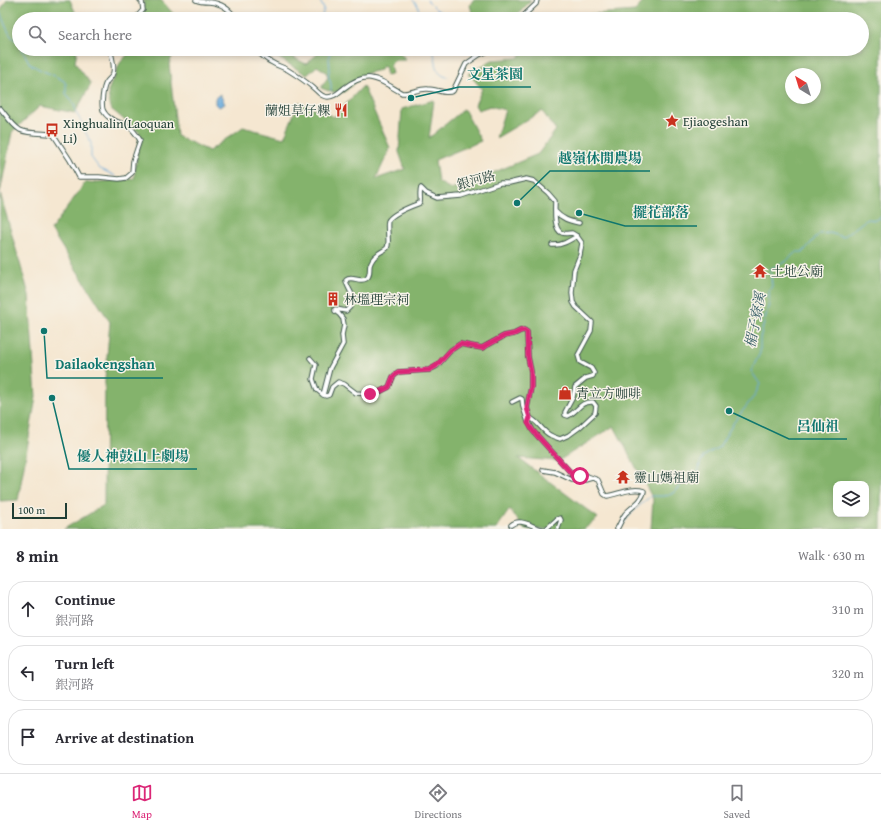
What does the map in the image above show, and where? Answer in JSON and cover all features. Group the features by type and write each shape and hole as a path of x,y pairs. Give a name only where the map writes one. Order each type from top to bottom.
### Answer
{"street":[{"path":"140,0 142,2 143,10 141,12"},
{"path":"196,0 199,2 220,4 231,12"},
{"path":"527,12 536,4 537,0"},
{"path":"0,108 10,121 21,130 34,133 53,134 79,177 126,178 132,173 133,161 140,140 136,133 128,126 116,122 103,110 102,104 105,83 113,76 114,68 111,56"},
{"path":"264,56 287,69 322,96 328,97 334,96 361,78 379,80 402,93 426,88 442,92 450,92 453,90 466,64 478,56"},
{"name":"銀河路","path":"324,396 330,368 343,344 343,319 335,310 336,308 346,311 350,307 353,297 346,280 348,278 354,278 362,280 370,276 370,265 377,254 386,248 389,243 388,222 391,216 420,203 421,188 426,193 437,198 462,196 500,183 509,183 526,179 534,181 555,201 556,224 560,232 563,234 572,233 577,236"},
{"path":"555,211 560,217 579,223"},
{"path":"310,358 316,365 313,379 317,390 324,396 329,395 332,387 338,382 344,384 356,393 370,394 377,393 389,387 393,377 398,372 429,370 436,366 451,350 460,344 482,348 504,336 524,330 527,332 528,357 531,372 531,387 527,408 530,418 550,435 560,439 569,435 595,413 596,406 593,402 588,402 580,406 572,414 568,416 565,414 573,397 575,387 586,378 593,376 594,373 591,368 580,362 578,355 591,331 592,322 576,307 573,302 572,294 574,270 580,255 582,243 577,236 557,246 552,245"},
{"path":"512,402 520,398 522,399 528,423 533,431 573,475 587,476 598,480 604,494 607,496 629,490 644,491 641,499 624,516 617,529"},
{"path":"528,423 530,418"},
{"path":"543,470 555,472 572,480 585,480 593,478"},
{"path":"546,529 560,518 561,520 558,529"},
{"path":"511,525 516,522 525,523 534,528 542,529"}],"green space":[{"path":"7,0 70,0 75,12 12,12 12,56 76,56 75,63 91,84 75,113 40,106 12,132 0,193 0,12"},
{"path":"144,0 161,0 172,12 143,12"},
{"path":"473,0 531,0 520,12 472,12 470,5"},
{"path":"645,0 881,0 881,529 651,529 653,499 614,426 558,461 518,458 598,518 584,529 524,529 510,509 496,529 64,529 104,505 105,379 110,322 51,230 85,183 134,179 140,133 110,108 108,91 120,63 126,56 172,56 169,64 177,136 209,151 243,127 284,138 299,102 334,117 363,86 390,148 376,179 405,169 399,152 402,109 434,100 429,138 464,109 481,141 435,160 438,182 451,189 538,154 556,130 542,111 496,138 505,110 490,106 478,110 475,105 482,89 469,74 492,60 518,58 520,56 869,56 869,12 622,12 635,11"},
{"path":"291,56 306,64 315,56 403,56 406,60 394,60 390,65 392,74 386,75 386,68 383,66 380,70 367,73 344,92 332,92 331,90 329,91 321,88 328,77 326,72 317,66 307,75 277,57"},
{"path":"0,193 29,295 36,397 18,500 0,501"}],"water":[{"path":"220,94 225,104 219,107 215,104 215,98"}],"waterway":[{"path":"413,0 418,6 419,12"},
{"path":"427,0 430,3"},
{"path":"320,1 324,9 323,12"},
{"path":"433,6 441,12"},
{"path":"0,12 12,37"},
{"path":"26,56 30,64 64,81 66,84 66,93 73,102 75,111 91,143 91,157 99,168 115,176"},
{"path":"329,56 330,68 328,75 331,84 331,91"},
{"path":"434,56 437,69 442,75 448,77"},
{"name":"楣子寮溪","path":"620,529 634,510 651,496 669,495 686,480 698,474 700,463 704,456 719,447 734,422 755,395 760,384 751,371 760,353 760,338 769,304 769,291 772,286 770,269 785,262 796,252 803,252 819,234 830,233 843,237 867,219 876,220 881,217"}],"place":[{"name":"文星茶園","path":"411,98"},
{"name":"蘭姐草仔粿","path":"341,110"},
{"name":"Ejiaogeshan","path":"672,121"},
{"name":"Xinghualin(Laoquan Li)","path":"52,130"},
{"name":"越嶺休閒農場","path":"517,203"},
{"name":"擺花部落","path":"579,213"},
{"name":"土地公廟","path":"760,271"},
{"name":"林塭理宗祠","path":"333,299"},
{"name":"Dailaokengshan","path":"44,331"},
{"name":"青立方咖啡","path":"565,393"},
{"name":"優人神鼓山上劇場","path":"52,398"},
{"name":"呂仙祖","path":"729,411"},
{"name":"靈山媽祖廟","path":"623,477"}],"route":[{"path":"370,394 377,393 389,387 393,377 398,372 429,370 436,366 451,350 460,344 482,348 504,336 524,330 527,332 528,357 531,372 530,397 527,408 530,418 528,423 533,431 573,475 580,476"}]}
